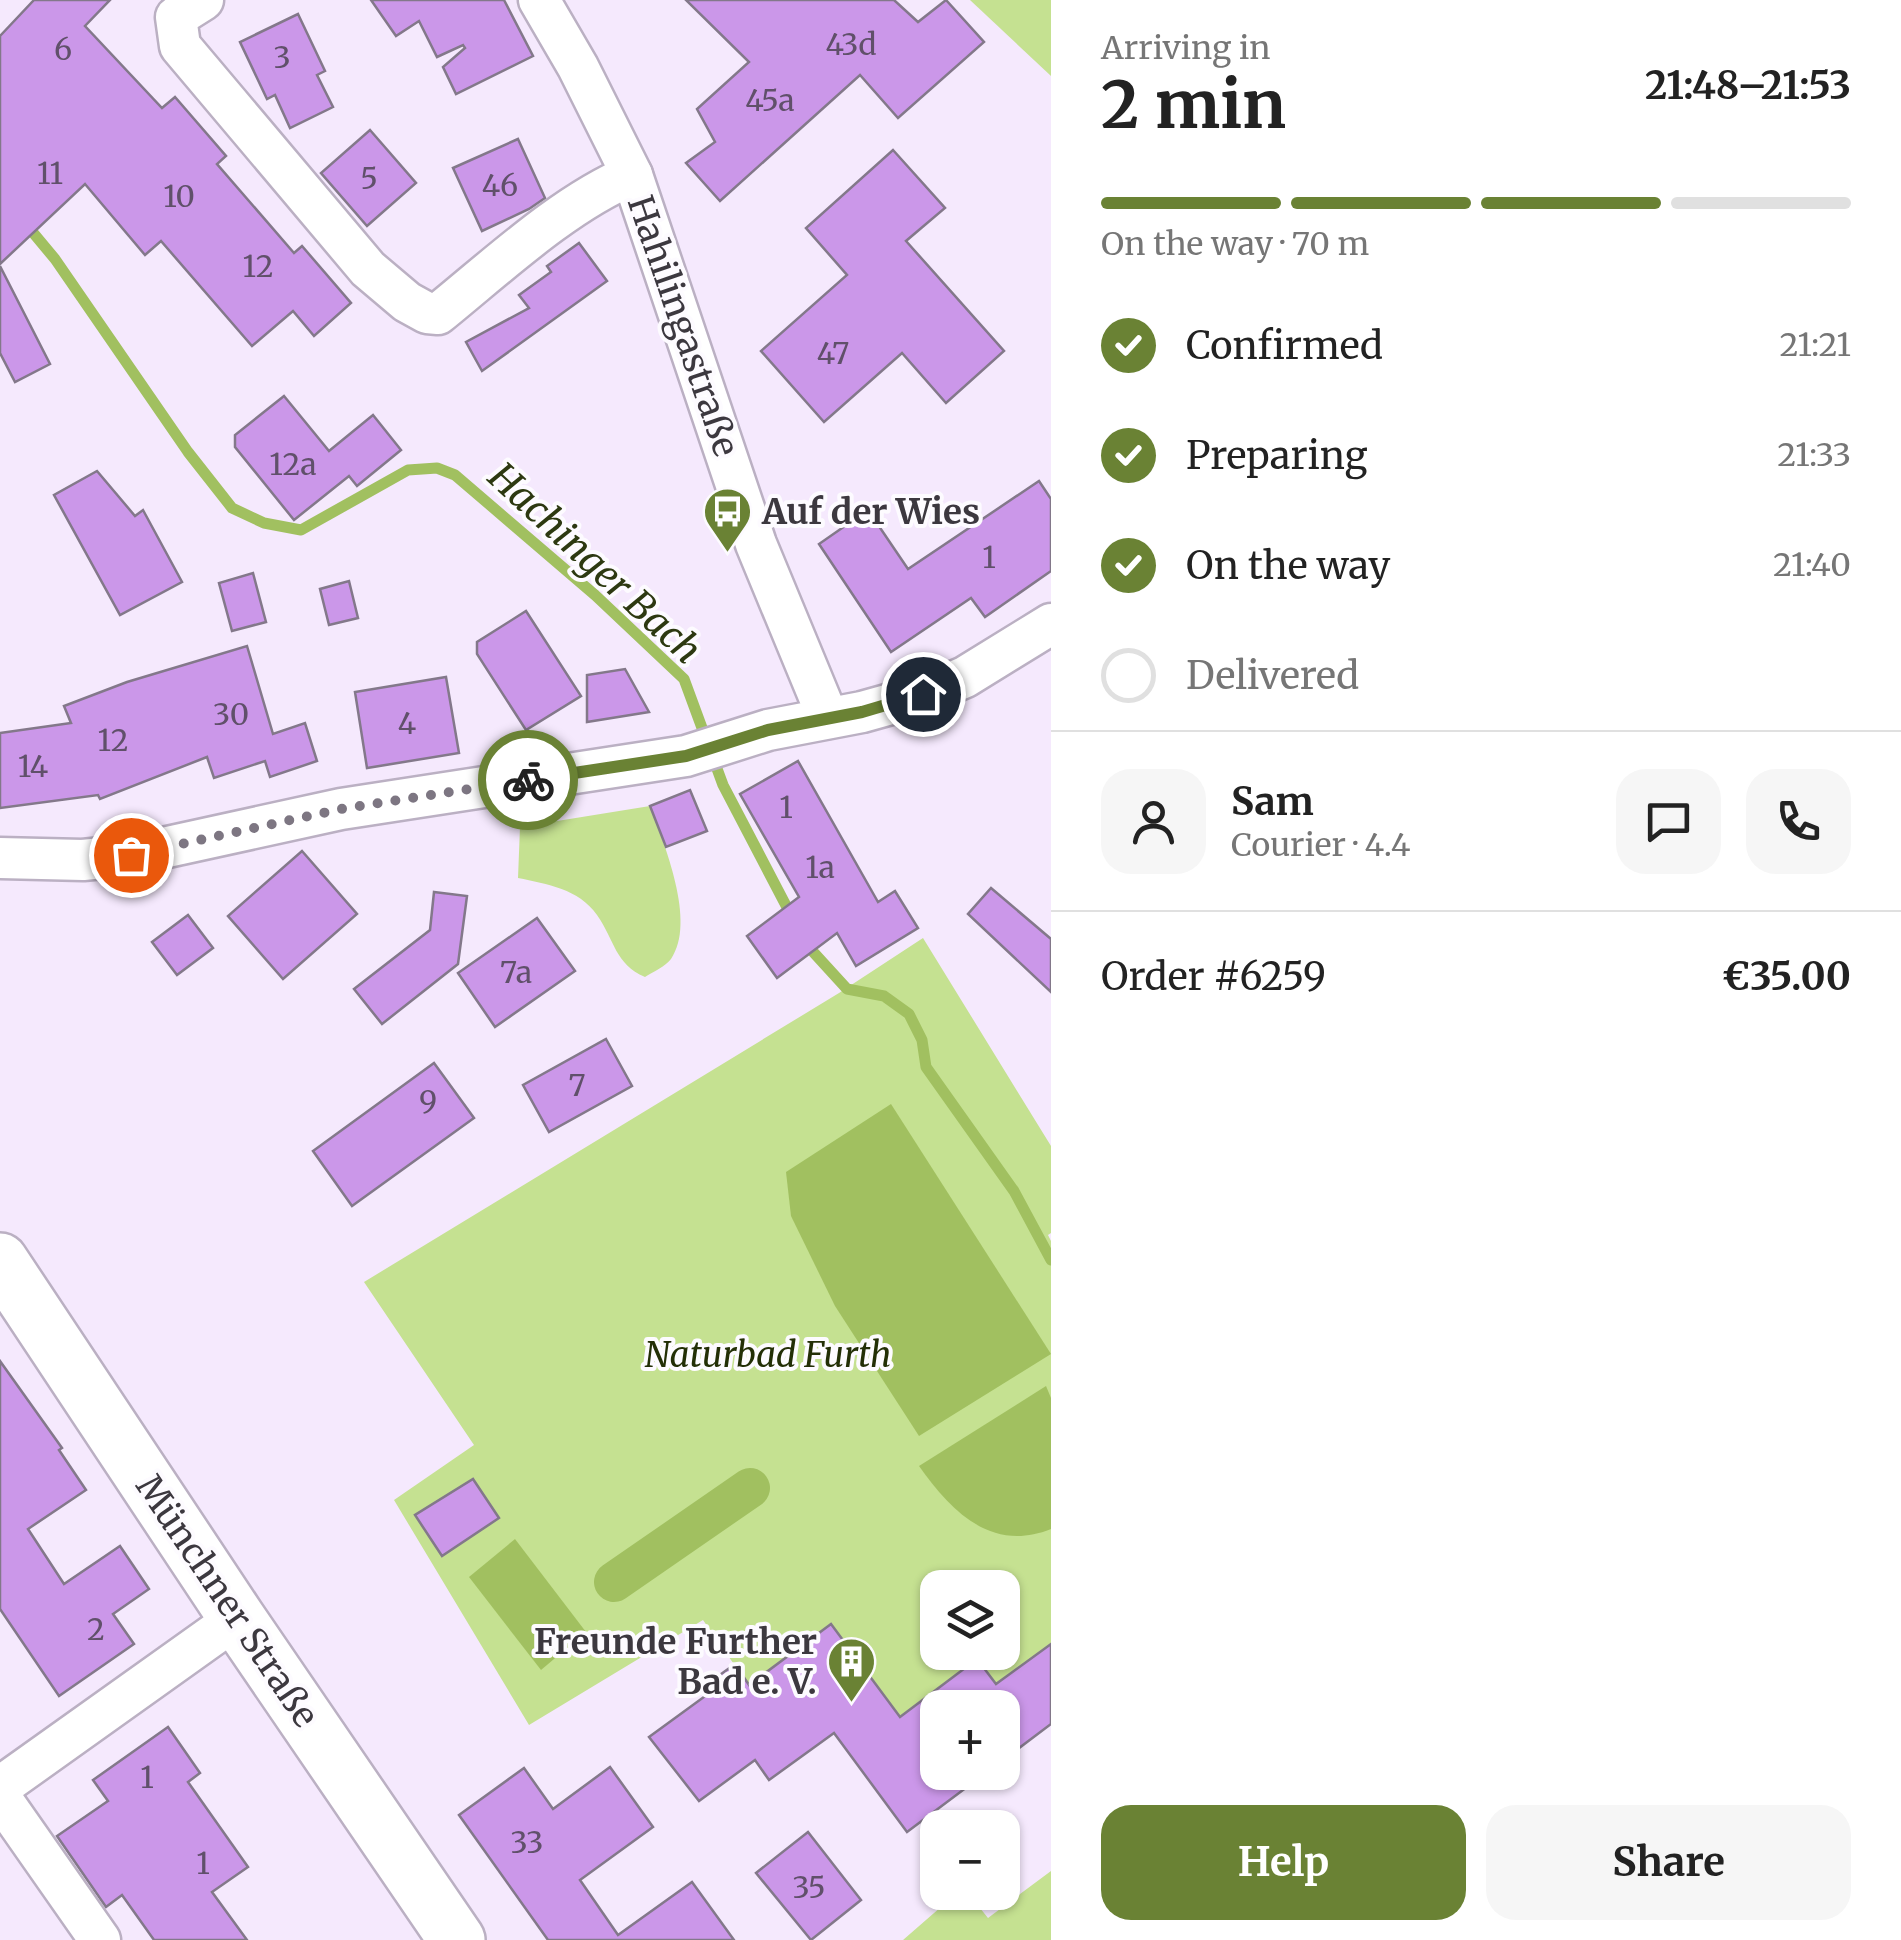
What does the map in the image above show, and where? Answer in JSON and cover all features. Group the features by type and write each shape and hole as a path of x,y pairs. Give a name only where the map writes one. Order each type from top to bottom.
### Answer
{"main road":[{"name":"Münchner Straße","path":"0,1260 457,1940"}],"street":[{"path":"204,0 176,17 180,46 368,269 427,314 438,314 532,238 613,183 632,175"},
{"name":"Hahilingastraße","path":"539,0 632,175 756,544 828,718"},
{"path":"0,858 83,860 131,855 341,809 711,748 768,730 886,706 965,677 1051,624"},
{"path":"0,1787 237,1618"},
{"path":"0,1797 100,1940"}],"green space":[{"path":"970,0 1051,0 1051,76"},
{"path":"650,806 676,883 681,925 671,959 645,977 621,959 590,906 562,889 518,878 520,827"},
{"name":"Naturbad Furth","path":"923,938 1051,1146 1048,1235 1051,1721 1020,1747 1020,1690 920,1690 920,1790 964,1790 937,1810 920,1810 920,1822 907,1832 794,1680 759,1700 703,1620 529,1725 394,1500 474,1445 364,1282"},
{"path":"1051,1871 1051,1940 903,1940 937,1910 982,1910 988,1918 999,1910 1020,1910 1020,1894"}],"shaded area":[{"path":"891,1104 1051,1354 919,1436 835,1306 791,1216 786,1172"},
{"path":"1046,1386 1051,1398 1051,1529 1010,1536 991,1531 959,1512 919,1466"},
{"path":"515,1539 586,1632 541,1670 469,1577"}],"building":[{"path":"34,0 110,0 85,26 162,108 175,97 226,156 217,164 294,253 302,246 351,303 314,336 293,311 252,346 161,241 145,255 85,184 0,264 0,36"},
{"path":"371,0 504,0 533,56 456,94 443,67 465,48 463,45 437,57 419,21 396,36"},
{"path":"686,0 894,0 918,22 946,0 984,42 898,118 860,75 720,201 686,163 715,142 697,109 749,62"},
{"path":"298,14 325,71 317,75 333,107 290,128 275,95 267,99 240,42"},
{"path":"370,130 416,183 367,226 321,173"},
{"path":"518,139 545,198 482,231 453,168"},
{"path":"893,150 945,208 906,241 1004,351 946,403 902,353 824,422 761,351 847,275 806,228"},
{"path":"579,243 607,281 482,371 466,342 529,308 519,295 551,272 547,266"},
{"path":"0,266 50,364 15,382 0,353"},
{"path":"284,396 329,451 373,415 401,450 357,486 349,476 294,520 235,447 235,435"},
{"path":"97,471 135,516 143,510 182,582 120,615 54,495"},
{"path":"1039,481 1051,499 1051,571 985,617 971,598 891,652 819,544 868,510 908,569"},
{"path":"253,573 266,622 232,631 219,583"},
{"path":"349,581 358,618 329,625 320,589"},
{"path":"526,611 581,696 526,730 477,654 477,642"},
{"path":"247,646 273,734 305,723 317,761 270,777 265,761 214,778 207,757 100,799 98,795 0,808 0,733 71,723 64,706 127,682"},
{"path":"625,669 649,712 587,722 587,675"},
{"path":"446,677 459,753 367,768 355,692"},
{"path":"798,761 878,902 895,891 918,928 856,966 837,933 777,978 747,936 799,897 740,794"},
{"path":"690,790 707,831 666,847 650,806"},
{"path":"302,851 357,914 283,979 228,916"},
{"path":"991,888 1051,939 1051,992 968,914"},
{"path":"434,892 467,896 458,964 382,1024 354,989 430,930"},
{"path":"188,915 213,948 177,975 152,942"},
{"path":"537,918 575,971 495,1027 458,973"},
{"path":"606,1039 632,1086 549,1132 523,1085"},
{"path":"434,1063 474,1118 352,1206 313,1151"},
{"path":"0,1361 62,1448 59,1450 86,1490 28,1529 64,1584 120,1546 149,1589 113,1614 134,1644 59,1696 0,1609"},
{"path":"473,1479 499,1518 442,1556 415,1515"},
{"path":"831,1624 900,1717 920,1702 920,1790 963,1790 936,1810 920,1810 920,1822 907,1832 834,1733 769,1780 755,1760 699,1801 649,1737 708,1694 703,1687 735,1664 749,1685"},
{"path":"1051,1644 1051,1724 1020,1747 1020,1690 936,1690 962,1670 985,1670 996,1684"},
{"path":"168,1727 200,1773 188,1782 248,1867 212,1892 247,1940 154,1940 122,1895 106,1907 57,1836 108,1801 93,1780"},
{"path":"610,1767 653,1827 580,1880 618,1935 692,1882 734,1940 548,1940 459,1815 524,1768 553,1809"},
{"path":"808,1832 861,1900 811,1940 756,1873"}],"waterway":[{"name":"Hachinger Bach","path":"25,223 55,259 188,452 232,508 264,523 301,530 408,470 437,468 455,475 595,595 684,679 723,785 792,917"},
{"name":"Hachinger Bach","path":"805,943 847,989 884,996 909,1014 922,1040 926,1067 1014,1191 1051,1260"},
{"path":"614,1582 750,1488"}],"way so far":[{"path":"131,855 341,809 528,780"}],"place":[{"name":"Auf der Wies","path":"727,554"},
{"name":"Freunde Further Bad e. V.","path":"852,1704"}],"route":[{"path":"528,780 686,756 768,730 862,712 923,694"}]}
